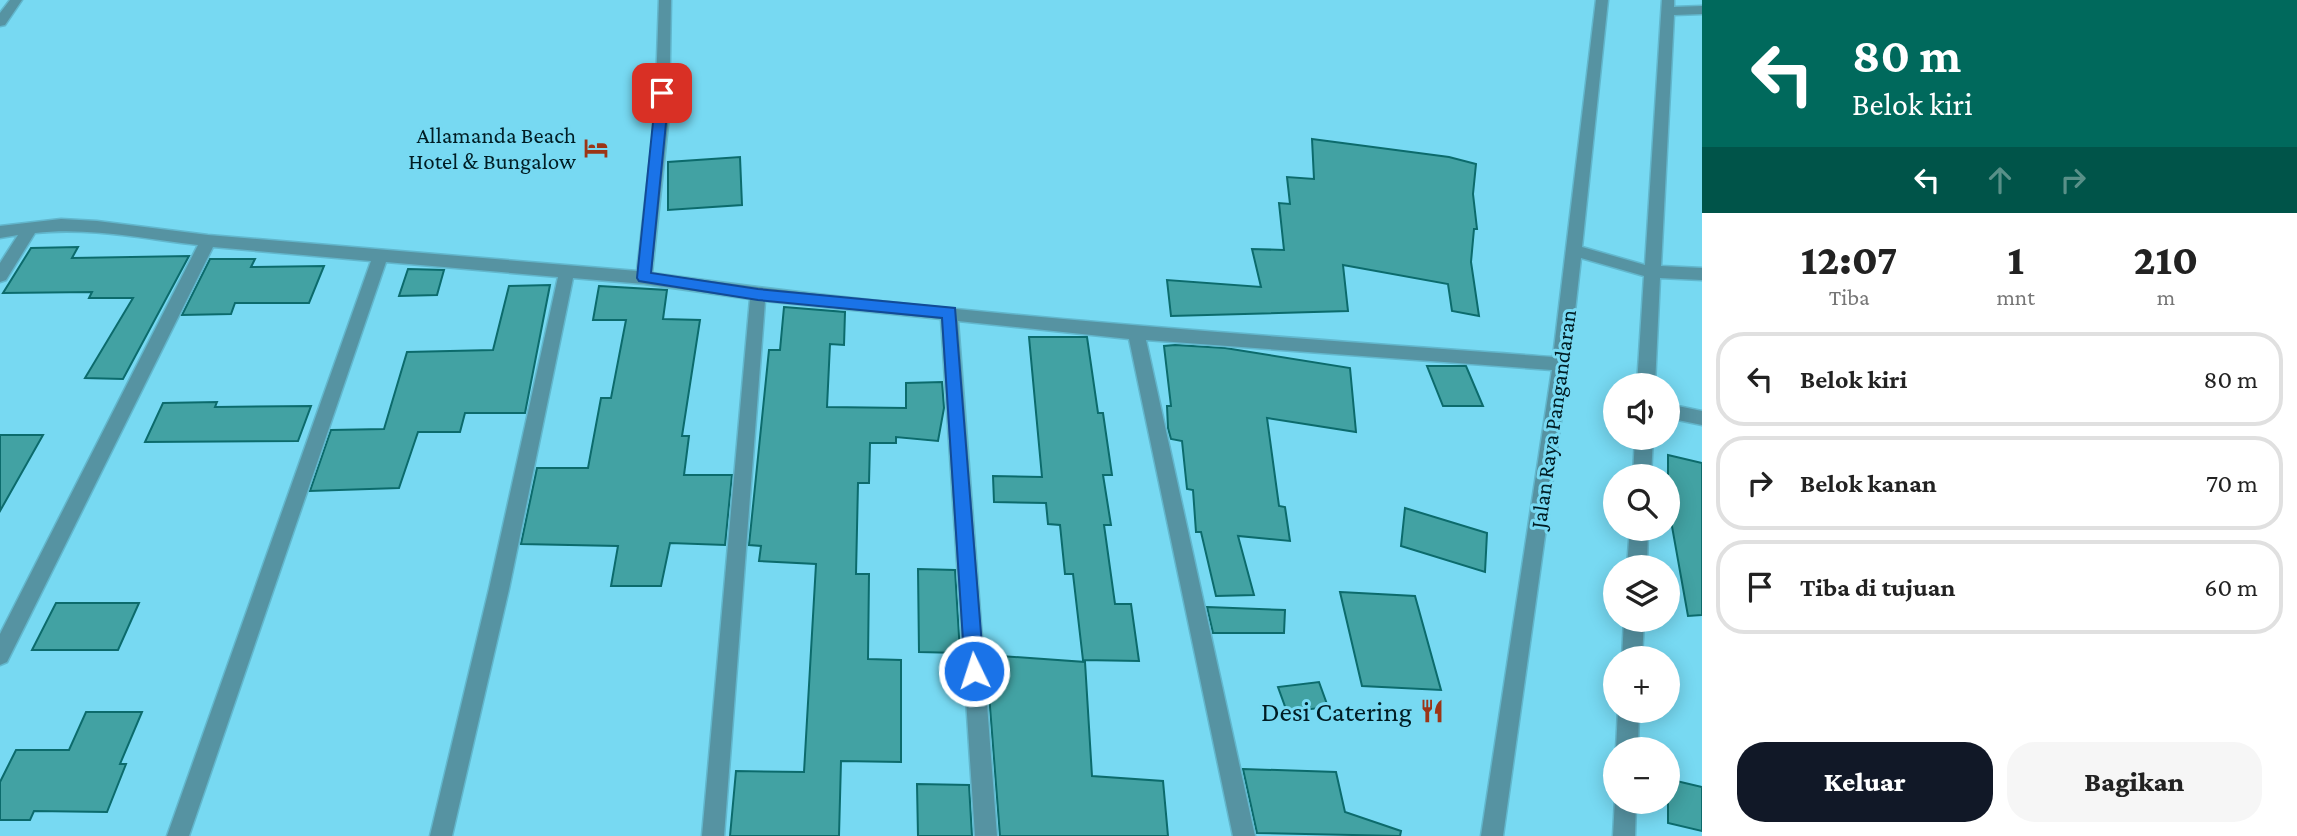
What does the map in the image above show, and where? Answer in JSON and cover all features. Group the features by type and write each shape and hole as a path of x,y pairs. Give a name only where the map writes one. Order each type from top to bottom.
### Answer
{"street":[{"path":"0,22 16,0"},
{"path":"644,278 662,116 665,0"},
{"name":"Jalan Raya Pangandaran","path":"1492,836 1576,251 1602,0"},
{"path":"1646,373 1650,272 1668,5 1702,10"},
{"path":"0,232 31,228 97,227 208,241 644,278 758,294 1136,333 1561,364"},
{"path":"0,276 31,228"},
{"path":"0,654 208,241"},
{"path":"1576,251 1650,272 1702,274"},
{"path":"178,836 381,254"},
{"path":"441,836 502,576 567,271"},
{"path":"713,836 758,294"},
{"path":"950,313 986,836"},
{"path":"1136,333 1244,836"},
{"path":"1680,413 1702,418"},
{"path":"1624,836 1625,814"}],"building":[{"path":"1312,139 1449,157 1476,164 1473,194 1477,229 1474,229 1471,262 1479,316 1452,311 1448,284 1343,265 1348,311 1171,316 1167,280 1261,287 1252,249 1284,250 1279,203 1290,204 1287,177 1314,179"},
{"path":"740,157 742,205 668,210 668,162"},
{"path":"78,247 72,258 189,256 123,379 85,378 133,298 89,298 92,292 3,293 31,248"},
{"path":"210,259 255,259 251,267 324,266 309,303 235,303 231,314 182,315"},
{"path":"408,269 444,270 437,295 399,296"},
{"path":"550,285 525,413 465,413 460,432 418,432 399,488 310,491 331,430 384,429 407,352 493,350 509,286"},
{"path":"599,286 667,290 663,319 700,320 682,436 689,436 684,475 732,475 725,545 670,543 661,586 611,586 618,546 521,544 537,468 588,468 601,398 611,398 626,320 593,320"},
{"path":"784,307 845,312 844,345 830,344 827,407 906,408 906,383 942,382 944,408 938,441 896,437 896,443 870,443 869,483 858,483 856,574 869,574 868,659 901,660 901,762 841,761 839,836 730,836 736,771 804,772 816,564 759,561 761,546 749,545 769,350 780,350"},
{"path":"1029,337 1087,337 1098,413 1103,413 1112,475 1103,475 1111,525 1104,525 1115,604 1131,604 1139,661 1083,660 1073,574 1065,574 1060,525 1048,524 1046,503 994,502 993,476 1042,477"},
{"path":"1164,346 1225,348 1350,368 1356,432 1267,418 1279,506 1285,507 1290,541 1238,536 1254,595 1216,596 1201,532 1196,532 1193,490 1187,489 1182,441 1171,439 1168,428 1167,406 1171,406"},
{"path":"1427,366 1466,366 1483,406 1443,406"},
{"path":"217,402 215,407 311,406 298,441 145,442 163,403"},
{"path":"0,435 43,435 0,511"},
{"path":"1668,455 1702,463 1702,615 1688,616 1680,571 1680,555 1677,555 1675,541 1680,541 1680,464 1668,464"},
{"path":"1405,508 1487,533 1485,572 1401,546"},
{"path":"918,569 955,570 960,653 919,652"},
{"path":"1340,592 1415,596 1441,690 1362,686"},
{"path":"56,603 139,603 118,650 32,650"},
{"path":"1207,607 1285,610 1284,633 1213,633"},
{"path":"986,655 1085,662 1092,776 1163,781 1168,836 1000,836"},
{"path":"1319,682 1328,707 1287,712 1278,687"},
{"path":"86,712 142,712 120,764 126,764 107,812 34,811 30,820 0,820 0,782 16,750 69,750"},
{"path":"1243,769 1336,772 1345,812 1401,831 1400,836 1257,833"},
{"path":"1680,782 1702,787 1702,831 1668,823 1668,814 1680,814"},
{"path":"917,784 969,785 972,836 918,836"}],"place":[{"name":"Allamanda Beach Hotel & Bungalow","path":"596,148"},
{"name":"Desi Catering","path":"1432,711"}],"route":[{"path":"662,93 662,116 644,278 758,294 950,313 974,671"}]}
